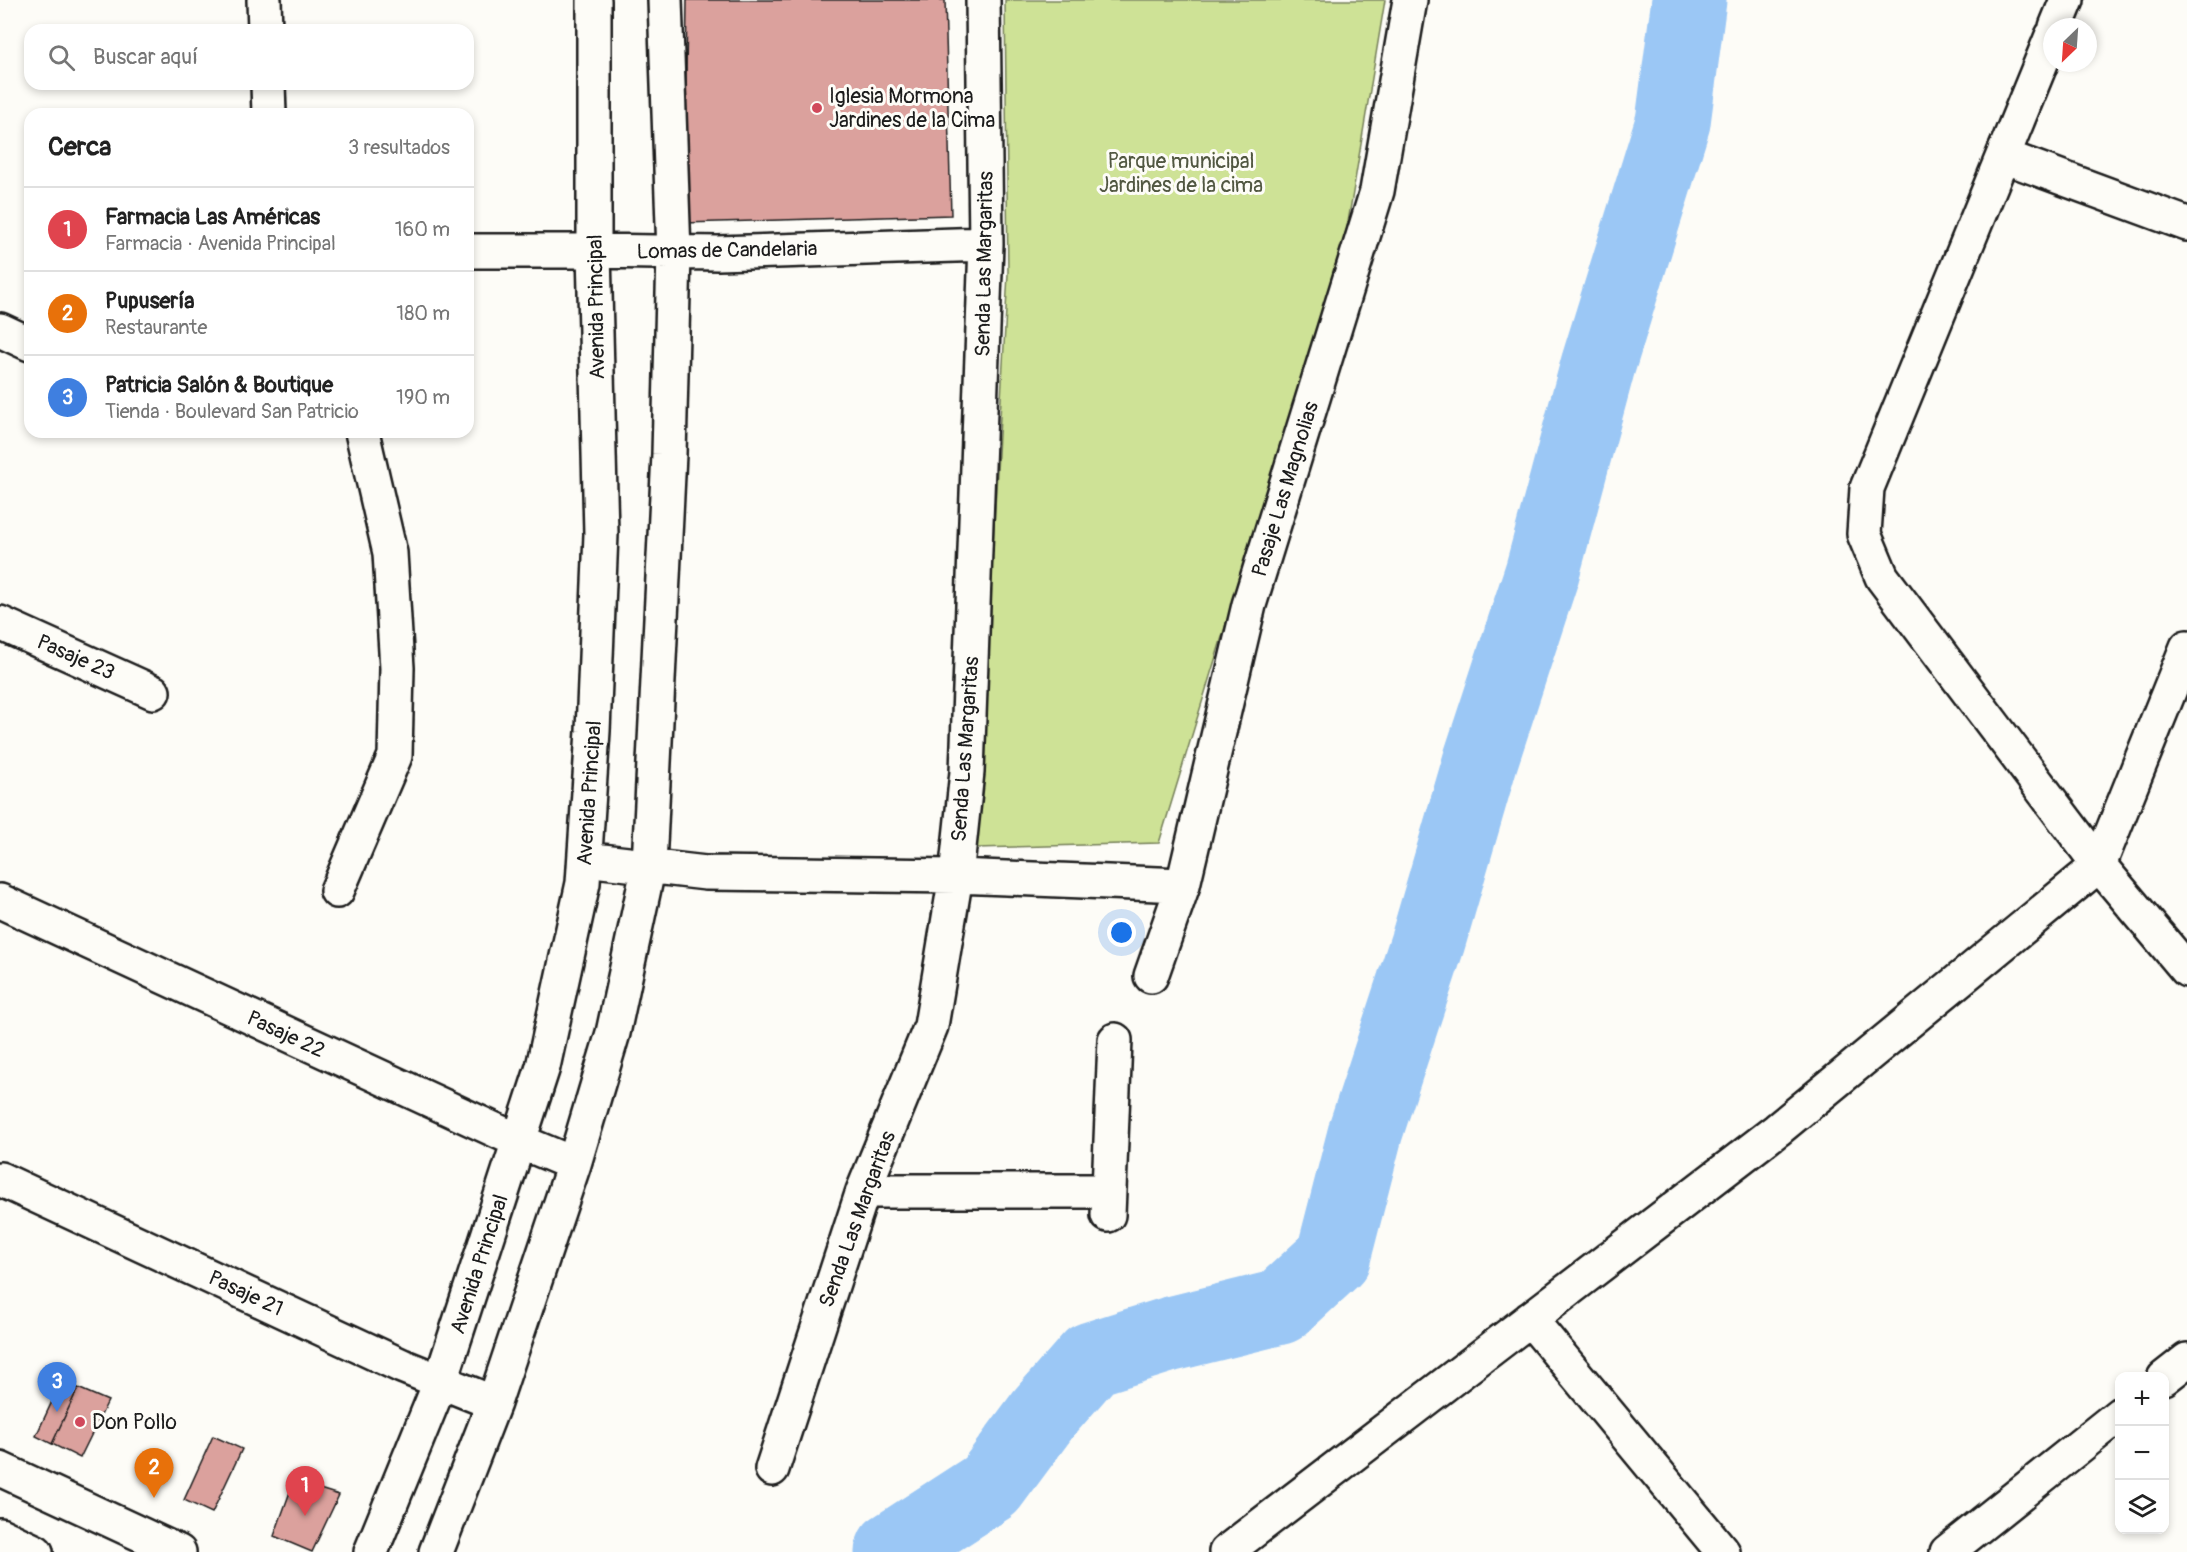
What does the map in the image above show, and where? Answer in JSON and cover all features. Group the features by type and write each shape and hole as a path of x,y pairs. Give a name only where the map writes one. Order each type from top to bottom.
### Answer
{"street":[{"path":"264,0 266,24"},
{"name":"Avenida Principal","path":"371,1552 440,1383 543,1067 583,883 593,731 601,534 594,251 594,0"},
{"path":"436,1552 494,1403 574,1164 613,1033 649,865 668,465 674,253 665,0"},
{"name":"Senda Las Margaritas","path":"772,1468 863,1191 931,1026 956,876 967,772 986,244 983,0"},
{"name":"Pasaje Las Magnolias","path":"1151,976 1183,885 1249,605 1377,191 1410,0"},
{"path":"2060,18 2067,0"},
{"path":"2043,58 1867,488 1864,534 1882,577 2099,865 2187,970"},
{"path":"268,90 269,108"},
{"path":"2003,156 2187,224"},
{"name":"Lomas de Candelaria","path":"474,251 718,253 986,244"},
{"path":"0,330 24,341"},
{"path":"337,891 395,756 397,668 390,553 363,438"},
{"name":"Pasaje 23","path":"0,623 153,692"},
{"path":"1226,1552 1777,1130 2099,865 2187,647"},
{"path":"585,859 706,873 956,876 1183,885"},
{"name":"Pasaje 22","path":"0,901 519,1141 574,1164"},
{"path":"863,1191 1108,1203 1115,1040"},
{"name":"Pasaje 21","path":"0,1179 440,1383 494,1403"},
{"path":"1530,1319 1723,1552"},
{"path":"2169,1374 2187,1360"},
{"path":"1947,1552 2115,1418"},
{"path":"0,1469 179,1552"},
{"path":"0,1535 36,1552"}],"green space":[{"name":"Parque municipal Jardines de la cima","path":"1005,0 1385,0 1347,228 1159,843 976,848 1008,274"}],"building":[{"name":"Iglesia Mormona Jardines de la Cima","path":"687,0 945,0 951,215 684,223"},
{"path":"62,1380 78,1388 52,1444 36,1436"},
{"name":"Don Pollo","path":"78,1388 108,1401 80,1458 52,1444"},
{"path":"213,1436 242,1449 212,1513 184,1500"},
{"path":"294,1481 339,1495 312,1552 274,1536"}],"waterway":[{"path":"892,1552 893,1549 990,1486 1044,1413 1091,1359 1171,1334 1280,1307 1333,1258 1366,1130 1428,941 1481,759 1542,573 1598,365 1673,122 1689,0"}],"place":[{"name":"Iglesia Mormona Jardines de la Cima","path":"817,108"},
{"name":"Patricia Salón & Boutique","path":"57,1412"},
{"name":"Don Pollo","path":"80,1422"},
{"name":"Pupusería","path":"154,1498"},
{"name":"Farmacia Las Américas","path":"305,1516"}]}
